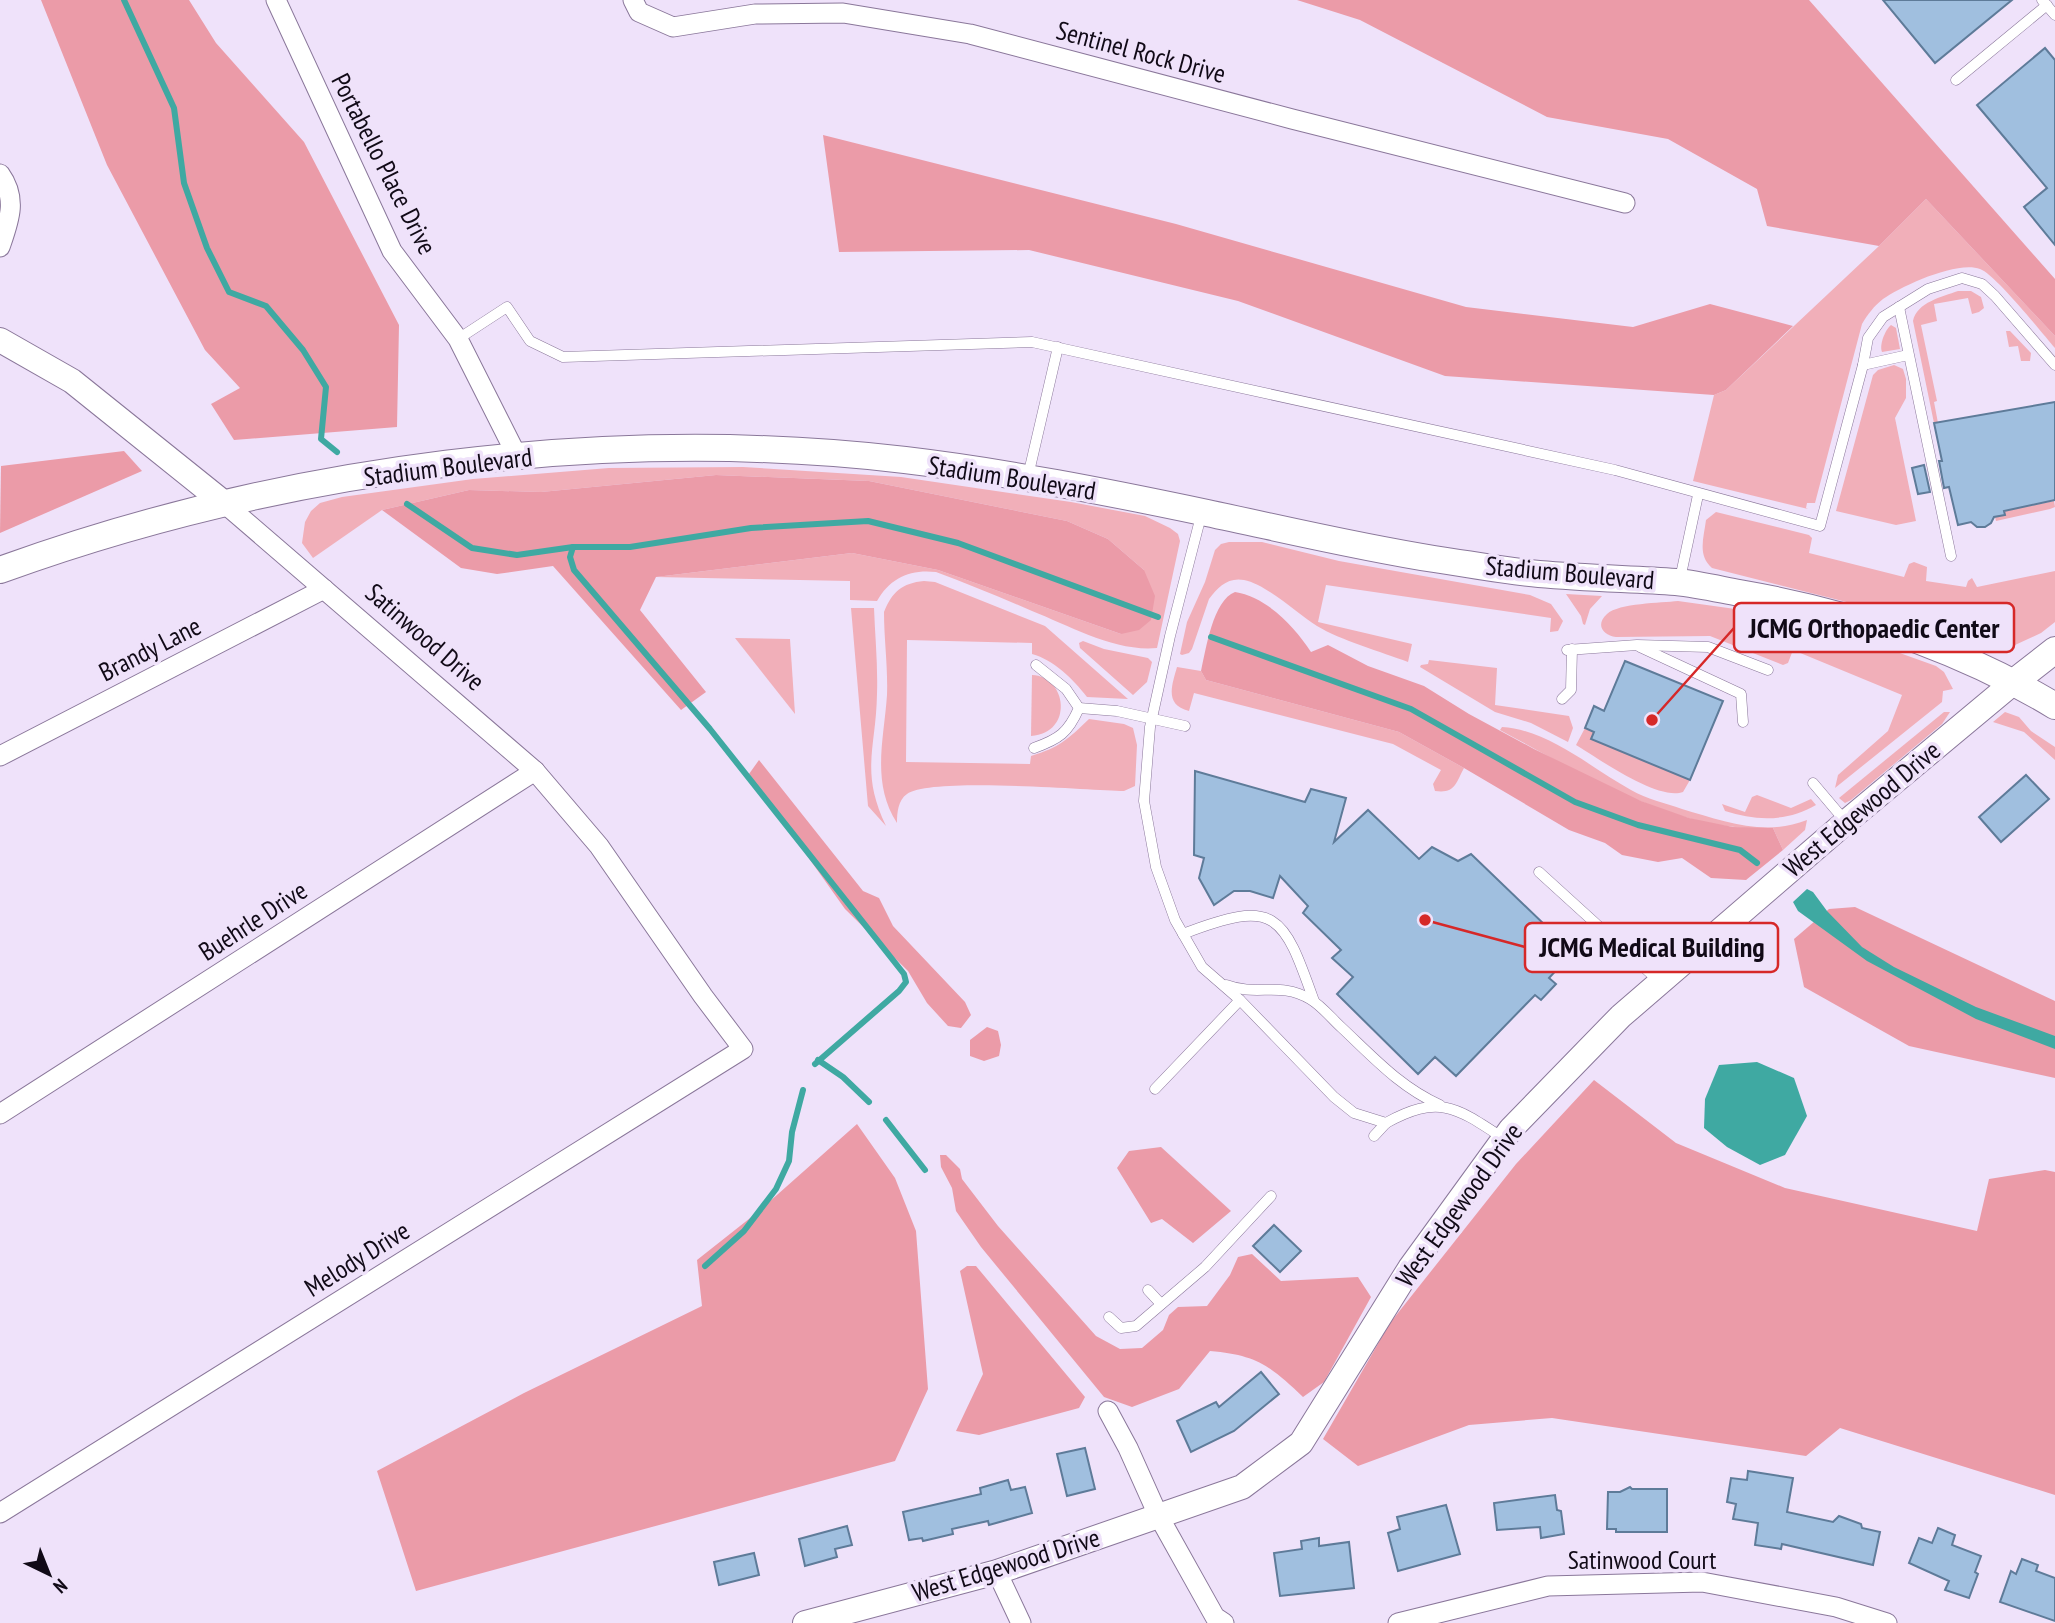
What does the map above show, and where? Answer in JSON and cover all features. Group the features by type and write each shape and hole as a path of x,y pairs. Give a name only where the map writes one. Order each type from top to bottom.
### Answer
{"main road":[{"name":"Stadium Boulevard","path":"0,570 52,551 224,503 386,472 517,456 660,449 782,450 904,460 1027,478 1366,548 1508,570 1679,583 1795,603 1894,632 2014,682 2055,706"},
{"name":"West Edgewood Drive","path":"2014,682 2055,650"}],"street":[{"name":"Portabello Place Drive","path":"276,0 392,251 458,339 517,456"},
{"name":"Sentinel Rock Drive","path":"636,6 673,27 755,14 843,13 970,34 1625,203"},
{"path":"0,174 12,197 11,216 0,247"},
{"name":"Satinwood Drive","path":"0,340 72,381 224,503 535,771 598,846 743,1049"},
{"name":"Brandy Lane","path":"0,756 324,589"},
{"name":"West Edgewood Drive","path":"806,1623 997,1572 1242,1487 1301,1443 1410,1268 1504,1139 1621,1016 1846,822 2014,682"},
{"name":"Buehrle Drive","path":"0,1114 535,771"},
{"name":"Melody Drive","path":"0,1513 743,1049"},
{"path":"1108,1412 1128,1448 1158,1515 1215,1617 1224,1623"},
{"path":"997,1572 1021,1623"},
{"name":"Satinwood Court","path":"1398,1623 1548,1586 1702,1582 1836,1607 1887,1623"}],"lane":[{"path":"1956,80 2045,3 2055,15"},
{"path":"458,339 507,307 530,341 563,357 1032,342 1615,470 1820,526 1868,338 1883,317 1928,289 1962,278 1982,284 2055,365"},
{"path":"1899,307 1951,556"},
{"path":"1027,478 1058,347"},
{"path":"1863,365 1908,355"},
{"path":"1679,583 1699,495"},
{"path":"1202,512 1152,718 1144,802 1156,867 1175,920 1202,967 1240,1000 1334,1097 1354,1113 1386,1123"},
{"path":"1637,645 1741,694 1743,722"},
{"path":"1562,699 1571,690 1570,649 1637,645 1708,647 1768,670"},
{"path":"1036,665 1066,688 1079,708"},
{"path":"1079,708 1116,711 1185,726"},
{"path":"1034,748 1058,739 1071,726 1079,708"},
{"path":"1813,783 1846,822"},
{"path":"1539,872 1660,982"},
{"path":"1183,934 1238,915 1258,916 1274,921 1286,932 1293,945 1314,1001"},
{"path":"1219,982 1248,991 1278,988 1295,990 1314,1001 1417,1095 1472,1117 1504,1139"},
{"path":"1155,1089 1240,1000"},
{"path":"1374,1136 1386,1123 1408,1111 1440,1105"},
{"path":"1110,1317 1121,1328 1136,1326 1205,1267 1271,1196"},
{"path":"1148,1290 1161,1304"}],"shaded area":[{"path":"41,0 189,0 216,43 304,142 399,325 397,427 234,440 211,404 240,388 205,350 107,165"},
{"path":"1297,0 1809,0 2055,279 2055,336 1926,199 1879,246 1767,226 1757,189 1668,139 1547,117 1360,20"},
{"path":"823,135 1176,224 1466,307 1633,327 1710,304 1793,326 1726,390 1714,395 1445,376 1238,301 1029,250 839,252"},
{"path":"1926,199 2055,336 2055,348 1987,273 1970,267 1930,276 1883,299 1871,310 1862,324 1815,503 1807,503 1808,509 1693,481 1714,395 1726,390"},
{"path":"1958,291 1971,291 1981,297 1984,308 1972,314 1968,298 1934,304 1937,321 1921,325 1937,401 1934,402 1938,423 1934,423 1913,321 1919,309 1925,305"},
{"path":"1891,325 1896,328 1900,349 1882,352 1883,338"},
{"path":"2006,331 2010,331 2031,353 2030,361 2021,361 2018,346 2009,347"},
{"path":"1894,365 1903,369 1906,379 1906,398 1895,418 1916,521 1896,525 1836,511 1873,375 1878,370"},
{"path":"124,451 142,471 0,533 1,466"},
{"path":"743,467 901,477 1071,502 1145,516 1170,528 1178,534 1180,541 1157,648 1125,646 1093,637 936,572 918,572 902,577 888,586 877,601 850,600 850,581 656,577 852,553 938,570 1121,634 1144,570 1108,539 1067,521 869,481 716,475 541,492 469,490 382,510 313,558 302,543 305,522 311,511 320,503 342,497 473,479 609,468"},
{"path":"716,475 869,481 1067,521 1108,539 1144,570 1155,596 1151,620 1139,630 1121,634 938,570 852,553 656,577 640,610 706,692 681,710 553,566 497,574 461,568 382,510 469,490 541,492"},
{"path":"2054,501 2055,507 2050,509 1996,521 1995,517 2004,515 2004,511"},
{"path":"1716,512 1809,535 1812,538 1809,553 1904,577 1909,564 1914,562 1927,567 1926,581 1966,587 1972,578 1977,587 2055,571 2055,622 2041,633 2015,645 1982,646 1914,619 1712,568 1704,557 1703,539 1706,520"},
{"path":"1262,542 1339,561 1530,595 1551,604 1563,621 1558,631 1550,632 1551,618 1326,585 1318,622 1412,644 1408,662 1326,631 1262,587 1238,579 1224,584 1209,599 1192,649 1182,655 1180,654 1187,622 1205,582 1215,550 1221,544"},
{"path":"924,581 935,582 1045,626 1128,699 1087,697 1062,671 1032,654 1032,643 907,640 906,762 1030,764 1031,756 1063,742 1089,719 1124,724 1133,728 1137,745 1135,786 1124,791 976,785 921,789 907,794 902,800 897,823 884,792 881,760 887,695 884,612 891,599 904,586"},
{"path":"1235,592 1258,600 1279,614 1311,652 1328,645 1368,666 1424,686 1534,749 1641,801 1689,818 1733,827 1773,828 1783,850 1746,880 1711,878 1682,858 1658,862 1622,855 1605,843 1569,830 1399,732 1206,680 1201,671 1208,638 1221,605"},
{"path":"1566,594 1602,596 1590,609 1585,625 1581,616"},
{"path":"1678,601 1771,614 1855,637 1936,666 1944,672 1953,689 1943,691 1942,702 1835,788 1838,775 1888,731 1902,695 1793,650 1788,663 1783,665 1710,636 1616,637 1602,629 1603,618 1613,610"},
{"path":"851,608 874,608 877,683 871,775 878,807 886,826 868,806"},
{"path":"735,638 790,639 795,714"},
{"path":"1083,641 1104,649 1148,658 1152,662 1147,682 1133,695 1080,648 1079,643"},
{"path":"1429,660 1497,668 1495,705 1569,716 1573,728 1568,742 1531,723 1495,712 1420,667 1428,664"},
{"path":"1177,667 1201,671 1206,680 1399,732 1464,768 1451,789 1435,791 1433,784 1441,770 1393,744 1194,693 1189,711 1181,708 1173,699 1172,687"},
{"path":"1032,675 1044,678 1053,685 1061,705 1054,725 1045,733 1031,736"},
{"path":"1944,712 1950,712 1942,724 1851,800 1845,803 1839,798"},
{"path":"2005,712 2019,717 2031,731 2055,747 2055,760 2024,732 1993,722"},
{"path":"1502,727 1553,742 1631,790 1656,801 1744,825 1776,827 1807,820 1805,830 1783,850 1773,828 1735,827 1675,814 1583,775 1500,730"},
{"path":"1585,728 1594,732 1592,739 1690,780 1683,792 1672,793 1644,785 1576,745"},
{"path":"759,760 863,891 879,898 893,926 965,1002 971,1015 961,1028 948,1026 927,1003 908,971 845,909 749,774"},
{"path":"1757,795 1791,808 1811,799 1816,805 1794,815 1760,818 1725,811 1722,804 1745,812 1752,797"},
{"path":"1807,889 1813,892 1827,911 1862,947 1894,967 1976,1007 2055,1036 2055,1049 1976,1019 1867,961 1798,911 1793,902"},
{"path":"1855,907 2055,1001 2055,1078 1909,1046 1804,987 1794,939 1829,909"},
{"path":"987,1027 998,1031 1001,1045 999,1056 984,1061 970,1056 970,1040"},
{"path":"1757,1062 1794,1078 1807,1116 1785,1155 1760,1165 1727,1147 1704,1128 1705,1099 1719,1065"},
{"path":"1594,1080 1676,1143 1785,1188 1977,1231 1989,1179 2045,1170 2055,1172 2055,1495 1840,1428 1806,1456 1552,1418 1469,1425 1358,1466 1323,1439 1390,1323 1516,1164"},
{"path":"857,1124 895,1178 916,1231 928,1389 895,1461 416,1591 377,1471 524,1393 702,1306 697,1260 759,1211"},
{"path":"1161,1147 1231,1211 1193,1243 1162,1219 1151,1223 1117,1168 1129,1151"},
{"path":"940,1155 946,1155 960,1169 962,1179 998,1226 1096,1336 1120,1349 1142,1348 1163,1330 1169,1315 1178,1307 1207,1306 1230,1275 1238,1257 1252,1254 1281,1281 1358,1277 1371,1297 1324,1382 1303,1397 1271,1369 1251,1359 1210,1351 1179,1389 1132,1407 1104,1397 981,1247 956,1211 952,1188 941,1167"},
{"path":"967,1266 976,1266 1085,1397 1079,1408 979,1435 956,1431 983,1374 960,1271"}],"building":[{"path":"1883,0 2012,0 1935,63"},
{"path":"2045,48 2055,60 2055,245 2024,207 2047,188 1977,105"},
{"path":"2055,402 2055,500 2004,511 2005,515 1994,517 1985,527 1977,527 1971,522 1958,525 1949,487 1944,488 1939,461 1942,461 1934,423"},
{"path":"1924,465 1930,492 1918,494 1912,468"},
{"path":"1625,661 1723,701 1690,780 1591,739 1594,732 1585,728 1594,706 1604,711"},
{"path":"1195,771 1305,802 1311,789 1346,798 1334,842 1368,810 1419,859 1432,847 1458,861 1471,854 1573,952 1549,978 1556,984 1541,1000 1535,995 1456,1076 1435,1057 1418,1074 1337,994 1353,977 1332,958 1341,950 1303,913 1308,906 1280,876 1273,898 1250,891 1234,891 1214,905 1199,878 1204,858 1194,855"},
{"path":"2026,775 2049,799 2001,842 1979,817"},
{"path":"1274,1225 1301,1251 1280,1272 1253,1246"},
{"path":"1261,1372 1279,1394 1234,1431 1191,1452 1177,1421 1216,1402 1219,1407"},
{"path":"1085,1448 1095,1489 1067,1496 1057,1454"},
{"path":"1748,1471 1793,1478 1787,1512 1833,1522 1839,1516 1861,1524 1862,1528 1880,1532 1873,1565 1782,1544 1781,1549 1755,1545 1758,1523 1733,1519 1736,1504 1727,1502 1731,1478 1747,1480"},
{"path":"1008,1480 1011,1490 1025,1487 1032,1513 989,1525 988,1521 952,1529 953,1534 923,1541 922,1538 909,1540 903,1512 981,1494 980,1488"},
{"path":"1630,1487 1667,1489 1667,1532 1616,1532 1616,1529 1607,1529 1608,1492 1620,1492"},
{"path":"1555,1495 1557,1510 1561,1511 1564,1534 1541,1538 1540,1527 1497,1530 1494,1503"},
{"path":"1446,1505 1460,1554 1398,1571 1388,1533 1400,1529 1397,1517"},
{"path":"847,1526 852,1545 835,1549 837,1557 805,1566 799,1539"},
{"path":"1938,1528 1955,1535 1952,1545 1981,1556 1969,1598 1945,1590 1949,1581 1909,1563 1919,1538 1932,1543"},
{"path":"1319,1538 1319,1546 1349,1542 1354,1588 1280,1596 1274,1553 1302,1549 1301,1541"},
{"path":"754,1553 759,1575 719,1585 714,1562"},
{"path":"2022,1559 2038,1565 2036,1571 2055,1578 2055,1621 2000,1602 2011,1571 2016,1574"}],"waterway":[{"path":"124,0 174,108 184,183 207,248 229,292 266,306 303,350 326,387 321,439 337,452"},
{"path":"407,504 472,548 517,555 573,547 630,547 751,528 868,521 958,543 1158,617"},
{"path":"573,547 570,557 574,570 710,729 904,974 906,982 899,991 815,1064"},
{"path":"1211,637 1411,709 1575,802 1638,825 1740,850 1757,863"},
{"path":"818,1060 843,1077 869,1102"},
{"path":"705,1266 744,1231 776,1189 789,1161 792,1132 803,1090"},
{"path":"886,1120 925,1170"}],"place":[{"name":"JCMG Orthopaedic Center","path":"1652,720"},
{"name":"JCMG Medical Building","path":"1425,920"}]}
